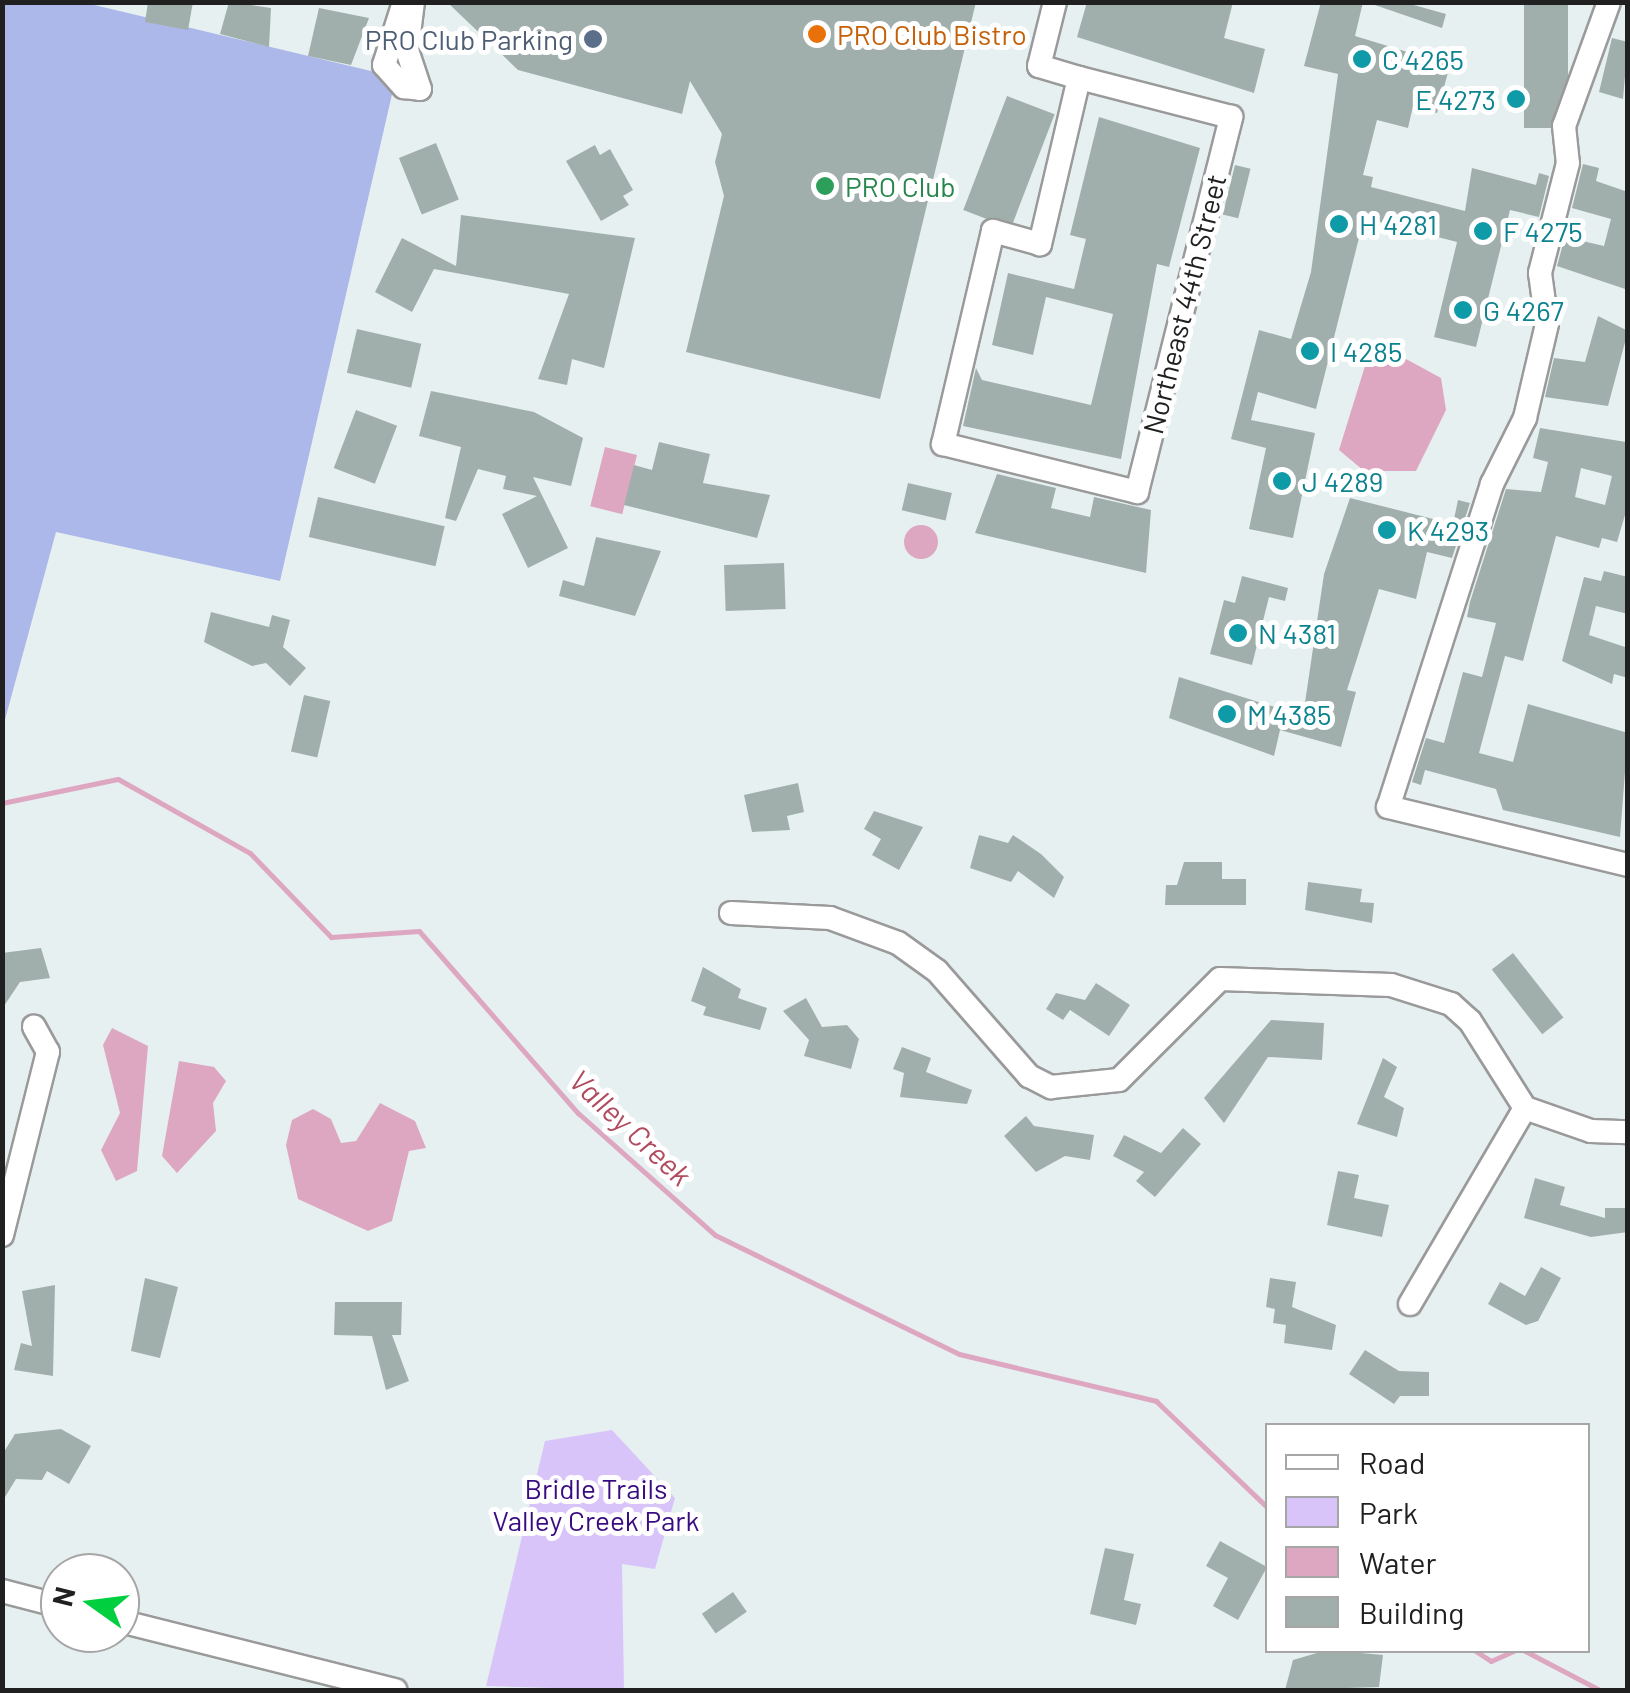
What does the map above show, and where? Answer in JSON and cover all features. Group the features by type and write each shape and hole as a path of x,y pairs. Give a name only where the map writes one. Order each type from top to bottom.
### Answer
{"street":[{"path":"404,2 384,65 420,90 408,50 414,2"},
{"path":"1054,2 1038,66 1079,78"},
{"path":"1614,9 1590,35 1564,126 1568,162 1540,272 1547,324 1525,418 1492,484 1388,807 1628,865"},
{"name":"Northeast 44th Street","path":"1079,78 1232,117 1137,492 944,444 993,231 1040,244 1079,78"},
{"path":"731,912 830,918 898,944 937,971 1029,1076 1051,1086 1119,1080 1202,987 1244,976 1391,985 1451,1004 1525,1108 1574,1128 1628,1132"},
{"path":"2,1235 48,1052 34,1028"},
{"path":"1410,1304 1525,1108"},
{"path":"2,1591 40,1601"},
{"path":"140,1626 395,1690"}],"shaded area":[{"path":"3,3 86,3 396,77 280,581 56,532 3,727"}],"green space":[{"name":"Bridle Trails Valley Creek Park","path":"612,1430 675,1498 655,1569 622,1564 624,1690 486,1686 545,1441"}],"water":[{"path":"1406,359 1441,378 1446,410 1416,471 1364,471 1339,450 1365,366"},
{"path":"605,447 637,455 622,514 590,506"},
{"path":"921,525 933,530 938,542 933,554 921,559 909,554 904,542 909,530"},
{"path":"112,1028 148,1046 137,1171 116,1181 101,1150 120,1113 103,1045"},
{"path":"179,1061 214,1067 226,1081 213,1103 216,1131 177,1173 162,1156"},
{"path":"380,1103 415,1121 426,1148 409,1151 392,1221 368,1231 298,1199 286,1145 292,1120 313,1109 331,1119 341,1143 356,1141"}],"building":[{"path":"148,2 193,2 188,30 145,22"},
{"path":"229,2 271,8 269,47 220,34"},
{"name":"PRO Club","path":"447,2 976,2 880,399 686,352 724,196 715,162 722,134 690,81 682,114 518,70"},
{"path":"1087,2 1233,2 1224,38 1265,49 1254,93 1077,37"},
{"path":"1321,2 1363,2 1355,36 1450,65 1437,113 1413,106 1408,128 1377,120 1363,175 1373,177 1371,187 1465,211 1472,168 1536,185 1539,173 1549,176 1539,217 1510,210 1476,347 1434,337 1457,242 1364,218 1316,409 1258,392 1251,420 1315,433 1293,538 1249,529 1266,448 1231,439 1259,330 1291,339 1311,272 1338,74 1304,66"},
{"path":"1366,2 1403,2 1446,14 1442,28"},
{"path":"1524,2 1568,2 1568,128 1524,128"},
{"path":"319,8 369,18 351,65 308,56"},
{"path":"1612,38 1628,42 1623,99 1599,92"},
{"path":"1007,96 1055,114 1011,228 963,210"},
{"path":"1099,117 1200,148 1169,267 1157,264 1121,459 963,426 976,368 982,380 1091,405 1113,314 1046,297 1033,355 992,345 1008,273 1074,289 1086,239 1070,235"},
{"path":"436,143 459,200 422,215 399,158"},
{"path":"595,145 600,155 610,149 633,190 623,196 629,205 601,221 566,161"},
{"path":"1583,164 1599,168 1596,181 1628,192 1628,290 1557,266 1565,237 1604,246 1611,219 1572,208"},
{"path":"1235,165 1251,169 1238,218 1223,214"},
{"path":"461,215 635,238 604,368 572,359 567,385 538,379 569,294 434,269 412,312 375,292 402,238 456,266"},
{"path":"1598,316 1628,331 1608,406 1545,397 1554,358 1585,362"},
{"path":"357,329 421,344 411,388 347,373"},
{"path":"431,391 534,412 583,438 571,486 533,477 568,548 528,568 502,514 537,496 503,489 506,476 478,469 456,521 445,518 461,447 419,436"},
{"path":"356,410 397,426 375,484 334,468"},
{"path":"1540,428 1626,442 1628,505 1617,542 1602,538 1599,548 1556,536 1523,661 1505,656 1479,753 1513,762 1528,704 1628,733 1620,837 1503,810 1496,789 1425,770 1421,785 1412,782 1426,738 1444,743 1463,672 1482,677 1496,623 1467,617 1470,602 1506,489 1541,492 1548,462 1533,458","holes":["1581,468 1612,476 1605,505 1575,497"]},
{"path":"659,442 710,454 703,483 770,495 757,538 624,505 634,465 652,470"},
{"path":"997,474 1056,488 1051,508 1090,517 1094,497 1151,510 1146,573 975,533"},
{"path":"908,483 952,493 946,520 902,510"},
{"path":"318,497 445,526 435,566 309,537"},
{"path":"1350,498 1453,524 1458,500 1470,503 1452,558 1427,552 1416,599 1379,589 1347,690 1356,692 1341,747 1280,730 1274,756 1169,718 1179,677 1303,716 1324,574"},
{"path":"596,537 661,551 635,616 559,596 563,580 584,586"},
{"path":"784,563 786,609 726,611 724,565"},
{"path":"1604,571 1628,577 1628,614 1596,606 1589,635 1628,648 1628,678 1614,674 1612,684 1562,661 1584,577 1601,581"},
{"name":"N 4381","path":"1242,576 1288,588 1285,601 1269,597 1252,665 1210,654 1224,600 1235,603"},
{"path":"211,612 269,627 272,615 290,620 283,647 306,668 290,686 266,663 252,666 204,642"},
{"path":"304,695 330,701 317,758 291,752"},
{"path":"798,783 804,812 787,816 790,830 752,832 744,795"},
{"path":"874,811 923,827 899,870 872,855 881,839 864,829"},
{"path":"979,835 1008,843 1013,835 1041,854 1064,877 1054,898 1018,871 1011,882 970,868"},
{"path":"1184,862 1222,862 1222,879 1246,879 1246,905 1165,905 1166,885 1177,885"},
{"path":"1308,882 1362,889 1360,902 1374,903 1372,923 1305,910"},
{"path":"41,948 50,978 20,982 2,1009 2,953"},
{"path":"1513,953 1563,1018 1542,1034 1492,970"},
{"path":"703,967 741,989 738,998 767,1008 760,1030 703,1015 706,1007 691,1001"},
{"path":"1096,983 1130,1005 1109,1036 1070,1010 1063,1020 1046,1009 1056,993 1085,1000"},
{"path":"806,998 822,1027 847,1025 859,1039 851,1069 804,1056 809,1040 783,1011"},
{"path":"1271,1020 1324,1023 1322,1060 1268,1057 1224,1123 1204,1098"},
{"path":"902,1047 931,1058 926,1072 972,1090 967,1104 900,1097 904,1073 893,1069"},
{"path":"1383,1058 1397,1067 1384,1097 1404,1108 1397,1137 1357,1124"},
{"path":"1026,1116 1034,1126 1094,1135 1090,1160 1065,1156 1036,1172 1004,1136"},
{"path":"1183,1128 1201,1144 1155,1197 1136,1181 1144,1172 1113,1156 1124,1135 1161,1153"},
{"path":"1338,1171 1359,1175 1354,1198 1389,1205 1382,1237 1327,1225"},
{"path":"1535,1178 1565,1187 1560,1205 1605,1218 1605,1208 1628,1208 1628,1232 1591,1237 1524,1218"},
{"path":"1541,1267 1561,1278 1538,1321 1526,1325 1488,1304 1500,1282 1525,1296"},
{"path":"145,1278 178,1287 160,1358 131,1351"},
{"path":"1270,1278 1296,1282 1292,1307 1336,1325 1332,1350 1284,1343 1286,1325 1273,1323 1275,1309 1266,1307"},
{"path":"55,1285 53,1376 14,1370 21,1343 32,1346 22,1291"},
{"path":"335,1302 402,1302 401,1335 392,1335 409,1381 386,1390 372,1336 334,1335"},
{"path":"1365,1350 1399,1371 1429,1372 1429,1396 1400,1396 1394,1404 1349,1374"},
{"path":"61,1429 91,1446 69,1484 47,1471 42,1480 16,1479 2,1502 2,1455 15,1434"},
{"path":"1220,1541 1265,1566 1238,1620 1213,1606 1228,1578 1206,1566"},
{"path":"1105,1548 1134,1554 1124,1600 1141,1604 1136,1625 1090,1614"},
{"path":"733,1592 747,1612 716,1633 702,1614"},
{"path":"1317,1653 1383,1655 1379,1687 1285,1690 1293,1660"}],"waterway":[{"name":"Valley Creek","path":"2,803 118,779 250,853 331,937 419,931 578,1113 715,1235 959,1354 1156,1401 1265,1505"},
{"name":"Valley Creek","path":"1479,1653 1491,1661 1509,1653"},
{"name":"Valley Creek","path":"1529,1653 1600,1690"}],"place":[{"name":"PRO Club Bistro","path":"817,34"},
{"name":"PRO Club Parking","path":"593,39"},
{"name":"C 4265","path":"1362,59"},
{"name":"E 4273","path":"1516,99"},
{"name":"PRO Club","path":"825,186"},
{"name":"H 4281","path":"1339,224"},
{"name":"F 4275","path":"1483,231"},
{"name":"G 4267","path":"1463,310"},
{"name":"I 4285","path":"1310,351"},
{"name":"J 4289","path":"1282,481"},
{"name":"K 4293","path":"1387,530"},
{"name":"N 4381","path":"1238,633"},
{"name":"M 4385","path":"1227,714"}]}
